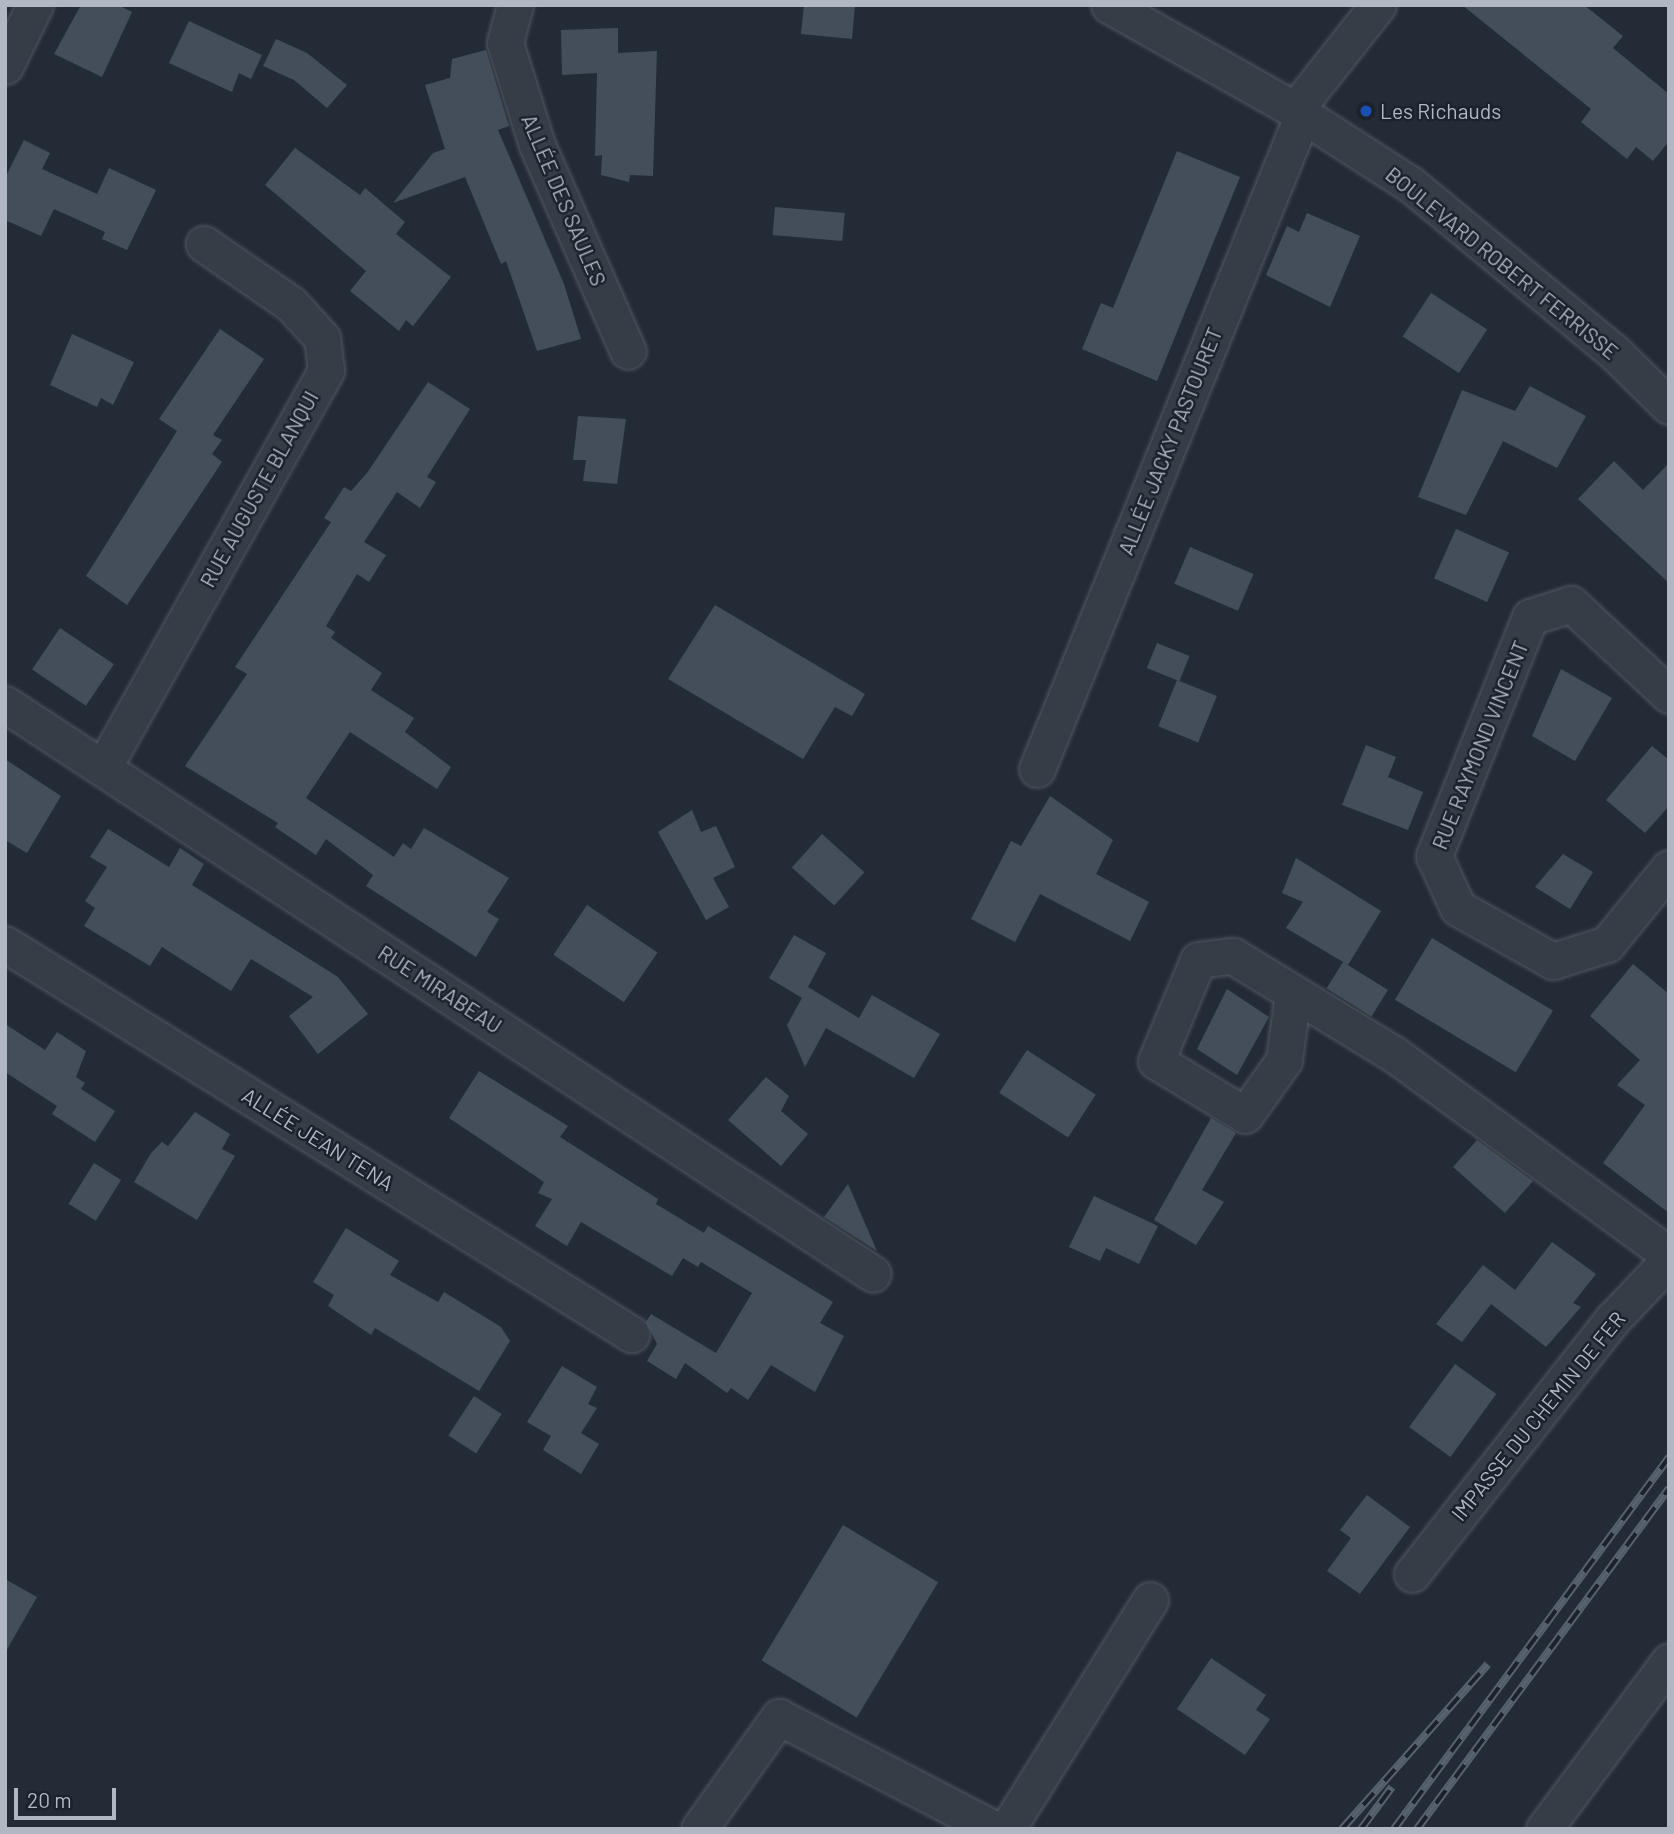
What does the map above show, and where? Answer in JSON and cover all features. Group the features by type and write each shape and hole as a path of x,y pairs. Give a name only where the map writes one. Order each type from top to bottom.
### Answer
{"street":[{"path":"5,66 34,5"},
{"name":"ALLÉE DES SAULES","path":"515,5 505,43 537,145 628,351"},
{"name":"BOULEVARD ROBERT FERRISSE","path":"1109,5 1299,112 1410,184 1614,352 1669,406"},
{"name":"ALLÉE JACKY PASTOURET","path":"1037,769 1299,112 1378,5"},
{"name":"RUE AUGUSTE BLANQUI","path":"103,768 326,370 322,338 291,304 204,244"},
{"name":"RUE RAYMOND VINCENT","path":"1669,695 1571,604 1530,617 1434,856 1458,908 1553,961 1607,944 1669,867"},
{"name":"RUE MIRABEAU","path":"5,704 873,1274"},
{"name":"ALLÉE JEAN TENA","path":"5,944 631,1334"},
{"path":"1293,993 1284,1060 1245,1115 1156,1061 1198,960 1233,956 1395,1055 1669,1258"},
{"name":"IMPASSE DU CHEMIN DE FER","path":"1412,1574 1613,1320 1669,1258"},
{"path":"1007,1829 1150,1600"},
{"path":"1544,1829 1669,1661"},
{"path":"699,1829 779,1717 994,1829"}],"building":[{"path":"81,5 118,5 132,12 102,77 54,54"},
{"path":"804,5 855,5 852,39 801,34"},
{"path":"1462,5 1584,5 1623,36 1613,48 1669,94 1669,141 1653,161 1636,147 1627,159 1581,122 1591,109"},
{"path":"189,21 262,55 251,79 239,73 232,92 169,63"},
{"path":"618,28 618,53 657,51 653,176 630,175 629,182 601,175 602,155 595,156 597,73 562,75 561,30"},
{"path":"276,39 307,53 347,85 327,108 294,80 263,66"},
{"path":"486,50 509,126 498,130 564,284 581,339 537,351 506,261 501,264 465,177 393,203 433,153 445,149 425,85 450,78 452,59"},
{"path":"24,140 50,153 42,169 97,194 109,168 156,190 127,250 102,239 105,232 54,209 41,236 5,220 5,178"},
{"path":"295,148 360,195 365,188 405,222 396,234 451,277 413,326 406,320 399,331 350,291 366,271 265,185"},
{"path":"1177,151 1240,177 1157,381 1082,349 1101,303 1113,308"},
{"path":"775,207 845,213 842,241 773,235"},
{"path":"1307,213 1360,236 1330,307 1266,275 1287,226 1299,232"},
{"path":"1431,293 1487,329 1459,373 1403,337"},
{"path":"220,329 264,359 213,435 222,440 212,454 222,462 127,605 86,576 177,431 159,419"},
{"path":"72,334 134,362 113,405 101,398 97,407 50,385"},
{"path":"428,382 470,409 427,477 436,482 420,508 397,492 364,542 386,555 369,582 357,574 326,626 335,632 331,638 382,673 371,690 414,718 405,732 451,767 437,789 350,732 306,798 394,857 403,843 411,849 424,828 509,878 487,912 499,919 476,957 366,886 373,875 326,839 316,855 275,827 278,823 185,766 247,674 235,667 331,522 324,518 344,487 351,491 367,473"},
{"path":"1530,386 1586,416 1557,468 1503,441 1466,515 1418,497 1462,390 1515,411"},
{"path":"578,416 626,419 617,484 583,481 586,460 573,460"},
{"path":"1614,461 1643,490 1669,463 1669,583 1578,499"},
{"path":"1456,529 1509,553 1487,602 1434,578"},
{"path":"1190,547 1254,574 1238,611 1174,584"},
{"path":"715,605 865,694 852,716 835,707 803,759 668,679"},
{"path":"60,628 114,664 86,706 32,669"},
{"path":"1157,643 1189,656 1179,681 1147,668"},
{"path":"1561,669 1612,698 1575,761 1532,736"},
{"path":"1177,680 1217,696 1198,742 1158,726"},
{"path":"1366,745 1396,757 1388,777 1423,792 1408,830 1342,805"},
{"path":"1652,746 1669,760 1669,806 1645,833 1606,800"},
{"path":"5,759 61,796 27,853 5,840"},
{"path":"1050,796 1113,840 1096,874 1149,902 1130,941 1040,894 1015,942 971,919 1011,841 1021,846"},
{"path":"692,810 701,832 716,826 735,867 713,878 729,907 706,920 658,832"},
{"path":"108,829 169,867 180,848 204,864 192,885 338,977 368,1014 318,1054 289,1016 313,997 251,959 231,991 162,947 150,966 84,926 95,908 85,901 107,867 90,857"},
{"path":"822,834 864,872 834,906 792,867"},
{"path":"1563,854 1593,872 1570,909 1535,887"},
{"path":"1296,858 1381,911 1348,965 1286,928 1303,902 1282,893"},
{"path":"587,905 657,953 624,1002 553,955"},
{"path":"794,935 826,953 808,987 859,1018 872,995 940,1034 914,1078 826,1028 805,1067 787,1025 802,998 769,978"},
{"path":"1432,938 1553,1011 1516,1072 1395,1000"},
{"path":"1343,962 1388,990 1372,1016 1327,988"},
{"path":"1633,964 1669,994 1669,1213 1603,1163 1645,1105 1617,1085 1640,1060 1590,1016"},
{"path":"1227,989 1269,1017 1237,1075 1197,1049"},
{"path":"5,1024 45,1050 57,1032 86,1051 76,1077 85,1083 81,1089 115,1111 95,1142 52,1114 57,1106 5,1072"},
{"path":"1027,1050 1096,1095 1068,1137 999,1093"},
{"path":"479,1071 568,1126 560,1137 658,1199 656,1204 704,1233 708,1226 833,1302 820,1323 844,1336 815,1392 771,1365 748,1400 731,1388 727,1393 685,1363 676,1379 647,1361 657,1344 646,1322 651,1314 716,1353 752,1293 701,1262 698,1267 683,1258 672,1276 581,1222 567,1246 535,1226 552,1199 538,1193 544,1182 449,1118"},
{"path":"766,1077 789,1096 781,1111 808,1134 781,1166 728,1120"},
{"path":"195,1112 230,1134 222,1149 235,1156 197,1220 134,1182 151,1153 162,1142 168,1146"},
{"path":"1211,1118 1236,1133 1202,1190 1224,1202 1196,1245 1154,1220"},
{"path":"1477,1140 1533,1181 1505,1213 1453,1167"},
{"path":"94,1163 121,1180 96,1221 69,1204"},
{"path":"848,1184 877,1251 824,1217"},
{"path":"1094,1196 1158,1226 1139,1264 1106,1248 1100,1261 1069,1247"},
{"path":"346,1228 399,1261 390,1275 438,1302 444,1292 501,1327 510,1341 479,1391 375,1328 371,1335 328,1306 334,1295 313,1282"},
{"path":"1552,1242 1596,1274 1573,1303 1581,1307 1546,1347 1491,1304 1462,1342 1436,1324 1483,1265 1515,1290"},
{"path":"1455,1364 1496,1394 1450,1457 1409,1427"},
{"path":"562,1366 597,1387 588,1404 597,1408 581,1433 599,1444 581,1474 543,1450 551,1436 527,1422"},
{"path":"474,1396 502,1414 476,1453 448,1435"},
{"path":"1367,1495 1410,1527 1360,1594 1327,1571 1351,1538 1340,1530"},
{"path":"843,1525 938,1582 857,1718 762,1660"},
{"path":"5,1579 37,1597 5,1653"},
{"path":"1211,1658 1266,1695 1256,1710 1270,1719 1245,1755 1177,1709"}],"railway":[{"path":"1394,1829 1669,1457"},
{"path":"1417,1829 1669,1488"},
{"path":"1342,1829 1488,1664"},
{"path":"1361,1829 1392,1787"}],"place":[{"name":"Les Richauds","path":"1366,111"}]}
